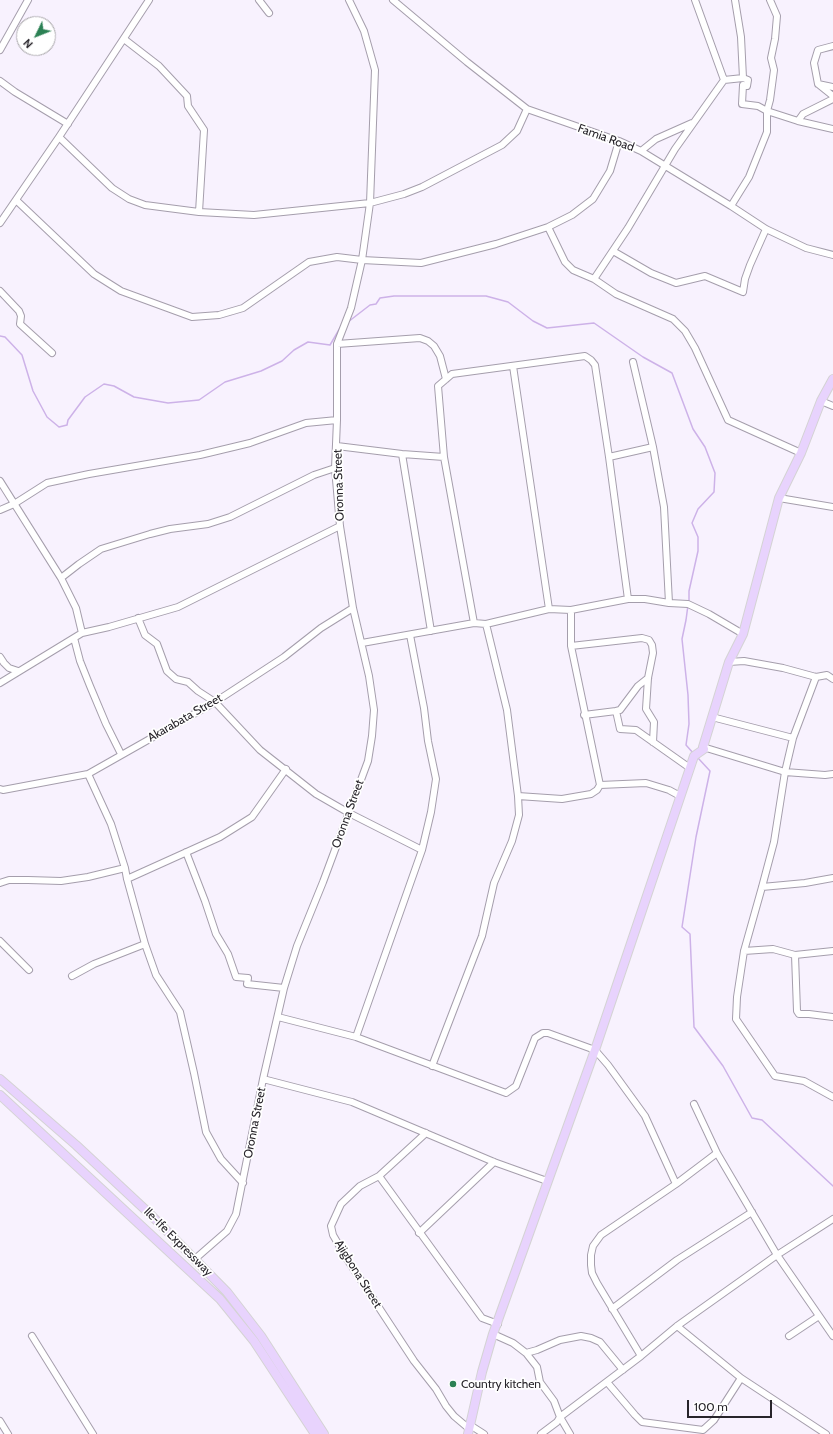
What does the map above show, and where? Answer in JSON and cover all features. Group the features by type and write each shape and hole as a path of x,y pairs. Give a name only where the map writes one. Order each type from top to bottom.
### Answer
{"main road":[{"path":"468,1434 482,1372 493,1334 498,1324 595,1050 694,756 704,748 729,662 744,634 779,498 801,453 821,401 833,379"},
{"name":"Ile-Ife Expressway","path":"0,1079 76,1145 151,1214 227,1292 261,1336 324,1434"},
{"name":"Ile-Ife Expressway","path":"0,1095 220,1299 254,1341 315,1434"}],"street":[{"path":"0,50 28,0"},
{"path":"0,223 68,124 149,0"},
{"path":"259,0 269,13"},
{"path":"349,0 364,31 376,70 370,202 362,260 351,308 337,343 420,338 428,341 434,346 440,356 446,379"},
{"name":"Famia Road","path":"393,0 467,62 527,109 619,141 641,151 732,206 766,230 806,248 833,255"},
{"path":"695,0 724,80"},
{"path":"735,0 742,38 743,78"},
{"path":"732,206 749,177 767,132 768,111 774,70 771,58 775,39 776,16 770,0"},
{"path":"124,39 159,66 187,96 188,106 204,130 199,212"},
{"path":"833,46 818,50 814,64 818,84 833,96"},
{"path":"594,279 693,123 724,80 743,78 748,80 747,86 743,85 742,104 758,106 798,121 833,129"},
{"path":"0,81 15,92 68,124"},
{"path":"818,84 833,87"},
{"path":"798,121 804,114 833,99"},
{"path":"59,137 112,188 128,199 144,205 199,212 254,215 370,202 404,194 422,187 502,145 517,131 527,109"},
{"path":"641,151 656,139 693,123"},
{"path":"16,200 94,274 121,291 192,317 219,315 243,308 309,262 337,257 362,260 421,263 496,244 548,227 572,215 593,198 610,171 619,141"},
{"path":"548,227 565,262 573,270 594,279 616,294 673,319 685,331 695,348 728,420 801,453"},
{"path":"613,251 651,273 676,283 705,276 743,292 745,279 750,265 766,230"},
{"path":"0,291 19,311 21,316 20,324 52,353"},
{"name":"Oronna Street","path":"195,1259 227,1231 236,1214 263,1079 284,988 297,946 368,761 372,736 374,710 369,676 353,608 340,526 336,468 337,343"},
{"path":"474,623 444,457 438,386 452,374 585,356 595,364 628,599"},
{"path":"633,362 653,447 664,507 669,603"},
{"path":"513,366 549,609"},
{"path":"821,401 833,406"},
{"path":"0,510 14,504 47,483 88,474 200,455 250,443 306,423 337,420"},
{"path":"337,446 402,454 444,457"},
{"path":"609,456 653,447"},
{"path":"402,454 431,631"},
{"path":"61,578 101,550 150,534 170,529 208,524 230,517 314,475 336,468"},
{"path":"0,481 61,578 76,608 82,633"},
{"path":"779,498 833,507"},
{"path":"0,683 82,633 178,607 340,526"},
{"path":"362,644 474,623 486,624 549,609 571,610 628,599 645,599 669,603 688,604 744,634"},
{"name":"Akarabata Street","path":"0,789 3,790 88,774 215,702 284,657 321,628 353,608"},
{"path":"571,610 571,646 584,715 600,785"},
{"path":"138,618 145,635 157,644 167,671 176,679 188,682 198,691 215,702 260,750 316,794 349,813 422,850"},
{"path":"432,1066 482,936 494,883 512,841 519,815 507,710 486,624"},
{"path":"356,1037 422,850 431,812 436,779 410,635"},
{"path":"74,638 80,661 90,686 106,724 121,754"},
{"path":"571,646 642,638 649,640 652,645 653,653 648,678 646,709 654,722 652,742"},
{"path":"0,657 9,668 18,671"},
{"path":"729,662 744,661 783,668 816,677 827,675 833,679"},
{"path":"816,677 793,738 785,772 774,842 744,951 737,997 736,1019 775,1076 804,1082 833,1097"},
{"path":"584,715 616,711 624,705 638,686 648,678"},
{"path":"616,711 620,728 636,730 687,766 691,765"},
{"path":"712,717 793,738"},
{"path":"704,748 785,772 825,775 833,774"},
{"path":"127,879 220,837 252,817 286,769"},
{"path":"88,774 112,824 145,944 156,975 180,1012 206,1132 221,1158 243,1183"},
{"path":"518,796 562,799 591,794 600,785 646,783 669,790 680,796"},
{"path":"186,852 216,934 228,954 236,977 248,978 247,984 284,988"},
{"path":"0,883 8,880 61,881 88,877 125,868"},
{"path":"762,887 804,883 833,878"},
{"path":"0,942 29,970"},
{"path":"72,976 94,964 145,944"},
{"path":"744,951 774,948 796,955 833,951"},
{"path":"796,955 797,1011 799,1014 833,1017"},
{"path":"278,1017 356,1037 506,1093 516,1086 535,1038 542,1033 548,1033 595,1050 608,1065 645,1116 676,1184"},
{"path":"263,1079 352,1102 494,1162 548,1181"},
{"path":"694,1104 717,1153 776,1256 833,1336"},
{"name":"Ajigbona Street","path":"426,1133 379,1176 360,1186 341,1204 331,1226 333,1236 347,1259 414,1361 436,1389 454,1416 467,1427 470,1425"},
{"path":"641,1356 596,1283 592,1273 591,1255 593,1246 601,1235 676,1184 717,1153"},
{"path":"420,1233 494,1162"},
{"path":"379,1176 482,1318 498,1324"},
{"path":"612,1309 677,1260 752,1212"},
{"path":"540,1434 558,1422 560,1417 641,1356 677,1326 776,1256 833,1219"},
{"path":"788,1336 819,1316"},
{"path":"677,1326 741,1378 826,1434"},
{"path":"493,1334 513,1343 526,1353 537,1367 540,1382 554,1401 560,1417 570,1434"},
{"path":"32,1336 92,1434"},
{"path":"526,1353 560,1340 581,1336 600,1342 623,1370"},
{"path":"607,1382 642,1422 703,1430 714,1420 741,1378"},
{"path":"0,1421 8,1434"},
{"path":"470,1425 484,1434"}],"waterway":[{"path":"348,322 370,305 376,304 380,298 394,296 486,296 508,302 533,321 547,328 594,323 643,357 672,373 693,429 705,447 715,473 714,492 698,509 692,523 698,537 698,551 689,591 689,602"},
{"path":"0,336 5,337 22,355 33,391 47,417 59,427 67,425 68,420 85,397 104,384 114,386 134,397 168,403 199,400 225,382 261,371 282,361 294,350 308,342 330,345 340,328"},
{"path":"688,605 682,639 688,695 689,724 686,745 694,754"},
{"path":"698,758 710,771 696,837 682,927 690,934 694,1027 723,1066 752,1118 762,1120 833,1186"}],"place":[{"name":"Country kitchen","path":"453,1384"}]}
